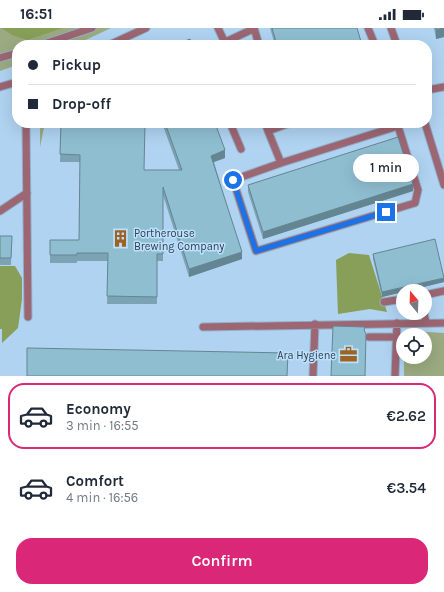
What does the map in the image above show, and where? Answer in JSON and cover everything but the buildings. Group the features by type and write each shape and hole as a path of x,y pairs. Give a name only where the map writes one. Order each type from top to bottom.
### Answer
{"street":[{"path":"56,40 92,28"},
{"path":"120,40 146,28"},
{"path":"218,28 222,40"},
{"path":"368,28 373,40"},
{"path":"391,28 395,40"},
{"path":"232,40 253,29 257,40"},
{"path":"0,58 12,54"},
{"path":"0,87 12,83"},
{"path":"432,89 444,87"},
{"path":"26,128 28,317"},
{"path":"232,128 241,149"},
{"path":"267,128 281,163"},
{"path":"268,131 276,128"},
{"path":"392,128 281,163 233,180 256,251 415,203 418,190 399,128"},
{"path":"427,128 444,185"},
{"path":"0,212 27,193"},
{"path":"432,294 444,291"},
{"path":"384,302 396,300"},
{"path":"203,327 444,323"},
{"path":"313,376 316,324"},
{"path":"397,324 397,328"},
{"path":"369,337 396,337 395,376"}],"green space":[{"path":"0,28 111,28 86,40 12,40 12,67 0,71"},
{"path":"2,28 63,28 27,40 12,35"},
{"path":"40,128 44,128 40,147"},
{"path":"349,253 369,255 387,312 370,309 338,314 336,260"},
{"path":"0,266 15,266 22,278 22,299 18,328 2,343 2,329 0,329"},
{"path":"432,332 444,333 444,376 404,376 404,364 432,364"}],"place":[{"name":"Portherouse Brewing Company","path":"121,239"},
{"name":"Ara Hygiene","path":"349,355"}],"route":[{"path":"233,180 256,251 386,212"}]}
